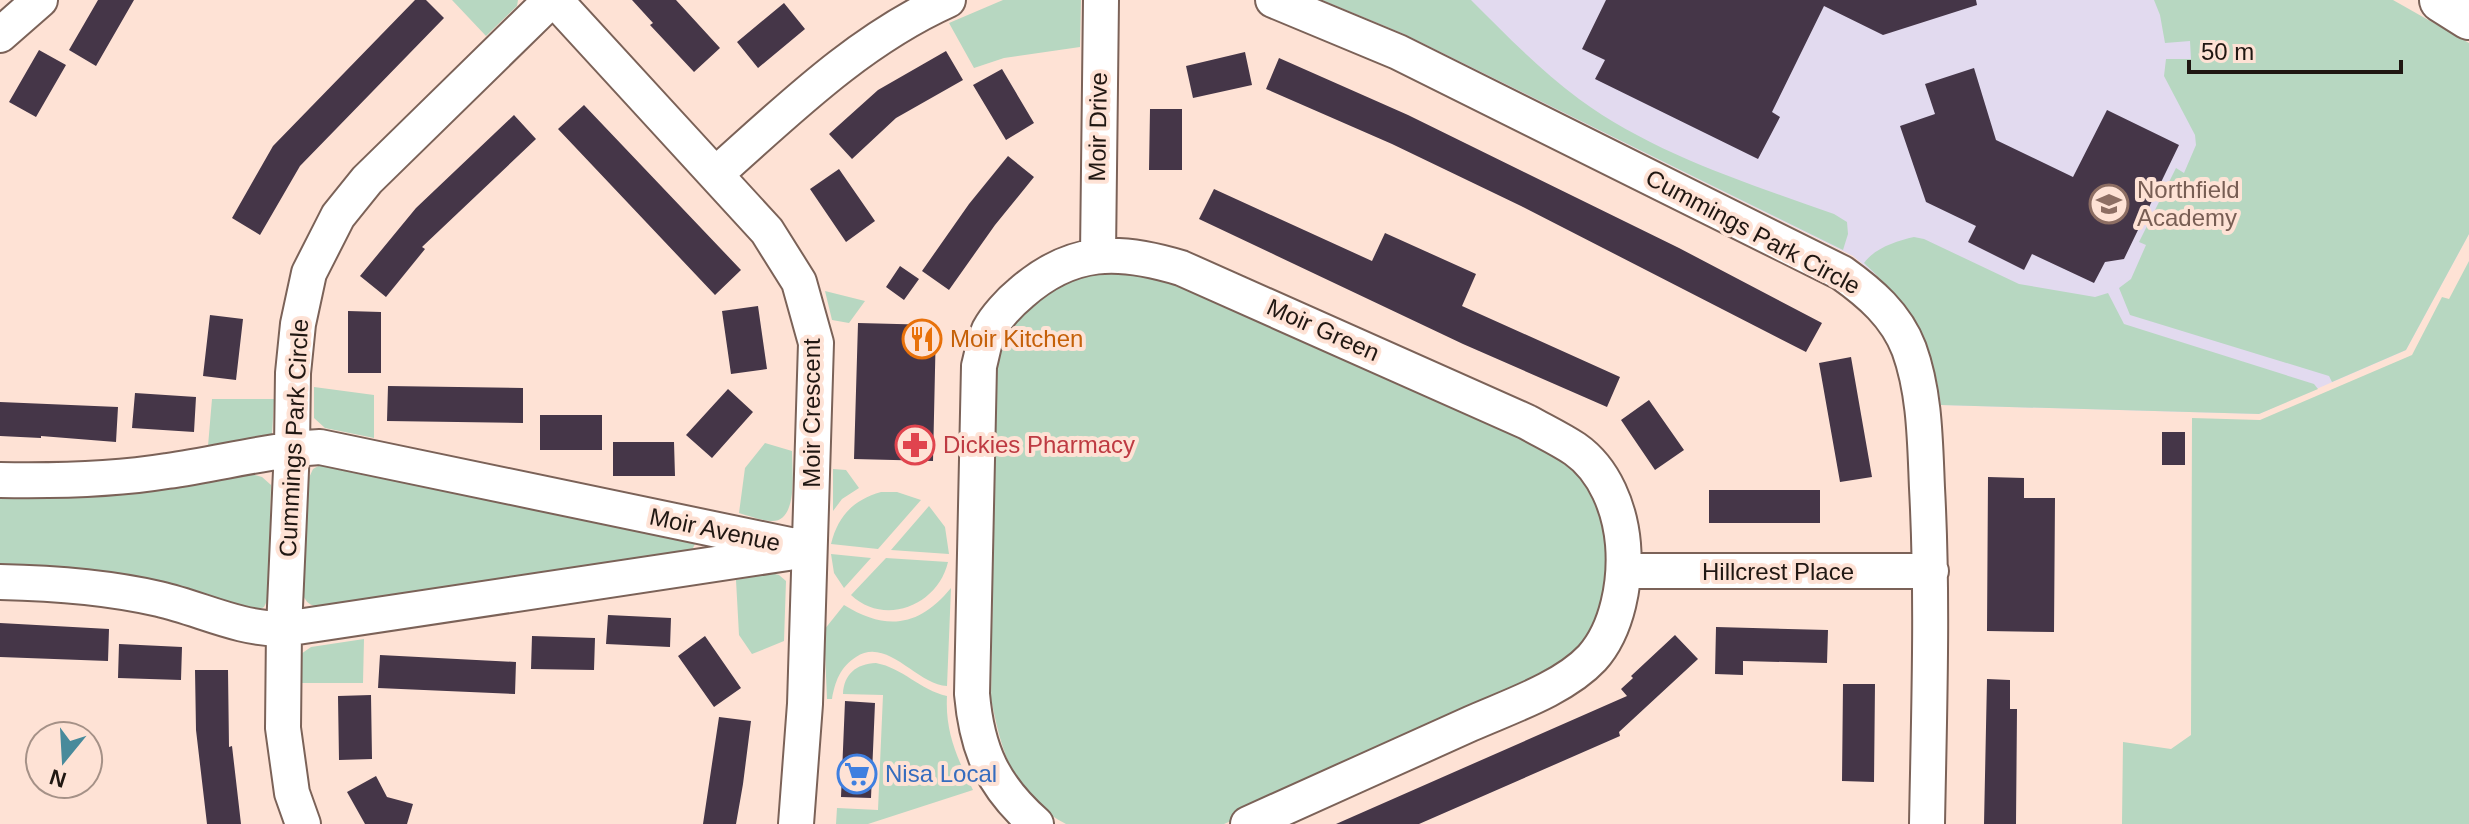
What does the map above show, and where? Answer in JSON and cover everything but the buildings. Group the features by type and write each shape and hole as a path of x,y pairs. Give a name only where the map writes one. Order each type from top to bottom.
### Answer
{"street":[{"path":"0,35 40,0"},
{"name":"Moir Crescent","path":"553,0 767,231 799,282 816,343 805,704 796,824"},
{"name":"Cummings Park Circle","path":"303,824 292,793 283,728 284,629 293,373 298,324 309,273 338,216 367,180 553,0"},
{"name":"Moir Drive","path":"1098,254 1101,0"},
{"name":"Cummings Park Circle","path":"1273,0 1398,52 1842,273 1870,293 1893,319 1904,338 1919,384 1925,433 1931,571 1927,824"},
{"path":"2442,0 2469,17"},
{"path":"716,174 838,66 925,4"},
{"name":"Moir Green","path":"1036,824 1001,788 988,767 974,718 979,366 990,330 1013,299 1050,271 1072,260 1098,254 1151,258 1203,276 1527,422 1577,450 1601,476 1615,505 1625,571 1614,617 1594,656 1568,679 1248,824"},
{"name":"Moir Avenue","path":"0,480 63,481 164,472 292,448 320,447 809,549"},
{"name":"Moir Avenue","path":"0,582 59,584 159,599 256,629 284,629 809,549"},
{"name":"Hillcrest Place","path":"1625,571 1931,571"}],"shaded area":[{"name":"Northfield Academy","path":"1322,0 2339,0 2469,234 2406,350 2259,414 1941,405 1927,345 1911,314 1889,286 1853,256 1404,34"}],"green space":[{"path":"452,0 518,0 517,6 486,36"},
{"path":"1003,0 1081,0 1080,47 1004,58 974,68 949,23"},
{"path":"1322,0 1471,0 1550,76 1579,99 1638,136 1702,166 1834,214 1847,222 1848,234 1843,250 1404,34"},
{"path":"2154,0 2393,0 2469,43 2469,234 2406,350 2332,382 2329,376 2130,315 2119,288 2131,279 2146,245 2139,242 2176,168 2184,173 2196,145 2195,135 2164,76 2166,59 2191,59 2190,41 2165,43"},
{"path":"1914,237 2019,284 2095,297 2108,293 2124,324 2314,384 2318,389 2259,414 1941,405 1932,362 1917,326 1894,294 1864,263 1880,249"},
{"path":"2469,261 2469,824 2122,824 2123,742 2171,749 2191,735 2192,418 2260,420 2412,355 2442,297 2449,299"},
{"path":"1092,270 1179,276 1560,456 1587,481 1607,531 1606,597 1581,653 1522,693 1224,824 1066,824 1048,813 1033,800 1013,771 1000,737 991,699 996,364 1011,327 1030,304 1059,284"},
{"path":"825,291 865,301 849,323 832,320"},
{"path":"314,387 374,395 374,438 325,428 314,418"},
{"path":"212,399 274,399 272,436 208,446"},
{"path":"765,443 792,451 790,505 779,520 758,519 739,513 745,468"},
{"path":"320,465 691,537 695,544 691,552 324,607 314,606 303,595 308,480 313,469"},
{"path":"253,469 255,475 271,485 268,599 264,607 258,610 0,570 0,490"},
{"path":"833,469 846,470 859,488 842,499 833,511"},
{"path":"881,492 897,492 921,500 878,549 831,544 848,510"},
{"path":"929,506 945,527 949,554 891,550"},
{"path":"831,554 871,558 844,588 834,573"},
{"path":"886,558 948,562 942,577 922,600 894,610 865,605 851,595"},
{"path":"771,573 786,581 784,641 752,654 739,635 736,580"},
{"path":"951,588 947,686 924,678 891,657 868,652 846,665 832,699 827,699 824,630 844,605 874,619 901,621 927,611"},
{"path":"364,639 363,683 301,683 301,654 311,647"},
{"path":"876,663 895,669 928,689 947,696 953,744 973,790 868,824 836,824 837,808 878,810 883,695 843,694 852,671"}],"place":[{"name":"Northfield Academy","path":"2109,204"},
{"name":"Moir Kitchen","path":"922,339"},
{"name":"Dickies Pharmacy","path":"915,445"},
{"name":"Nisa Local","path":"857,774"}]}
